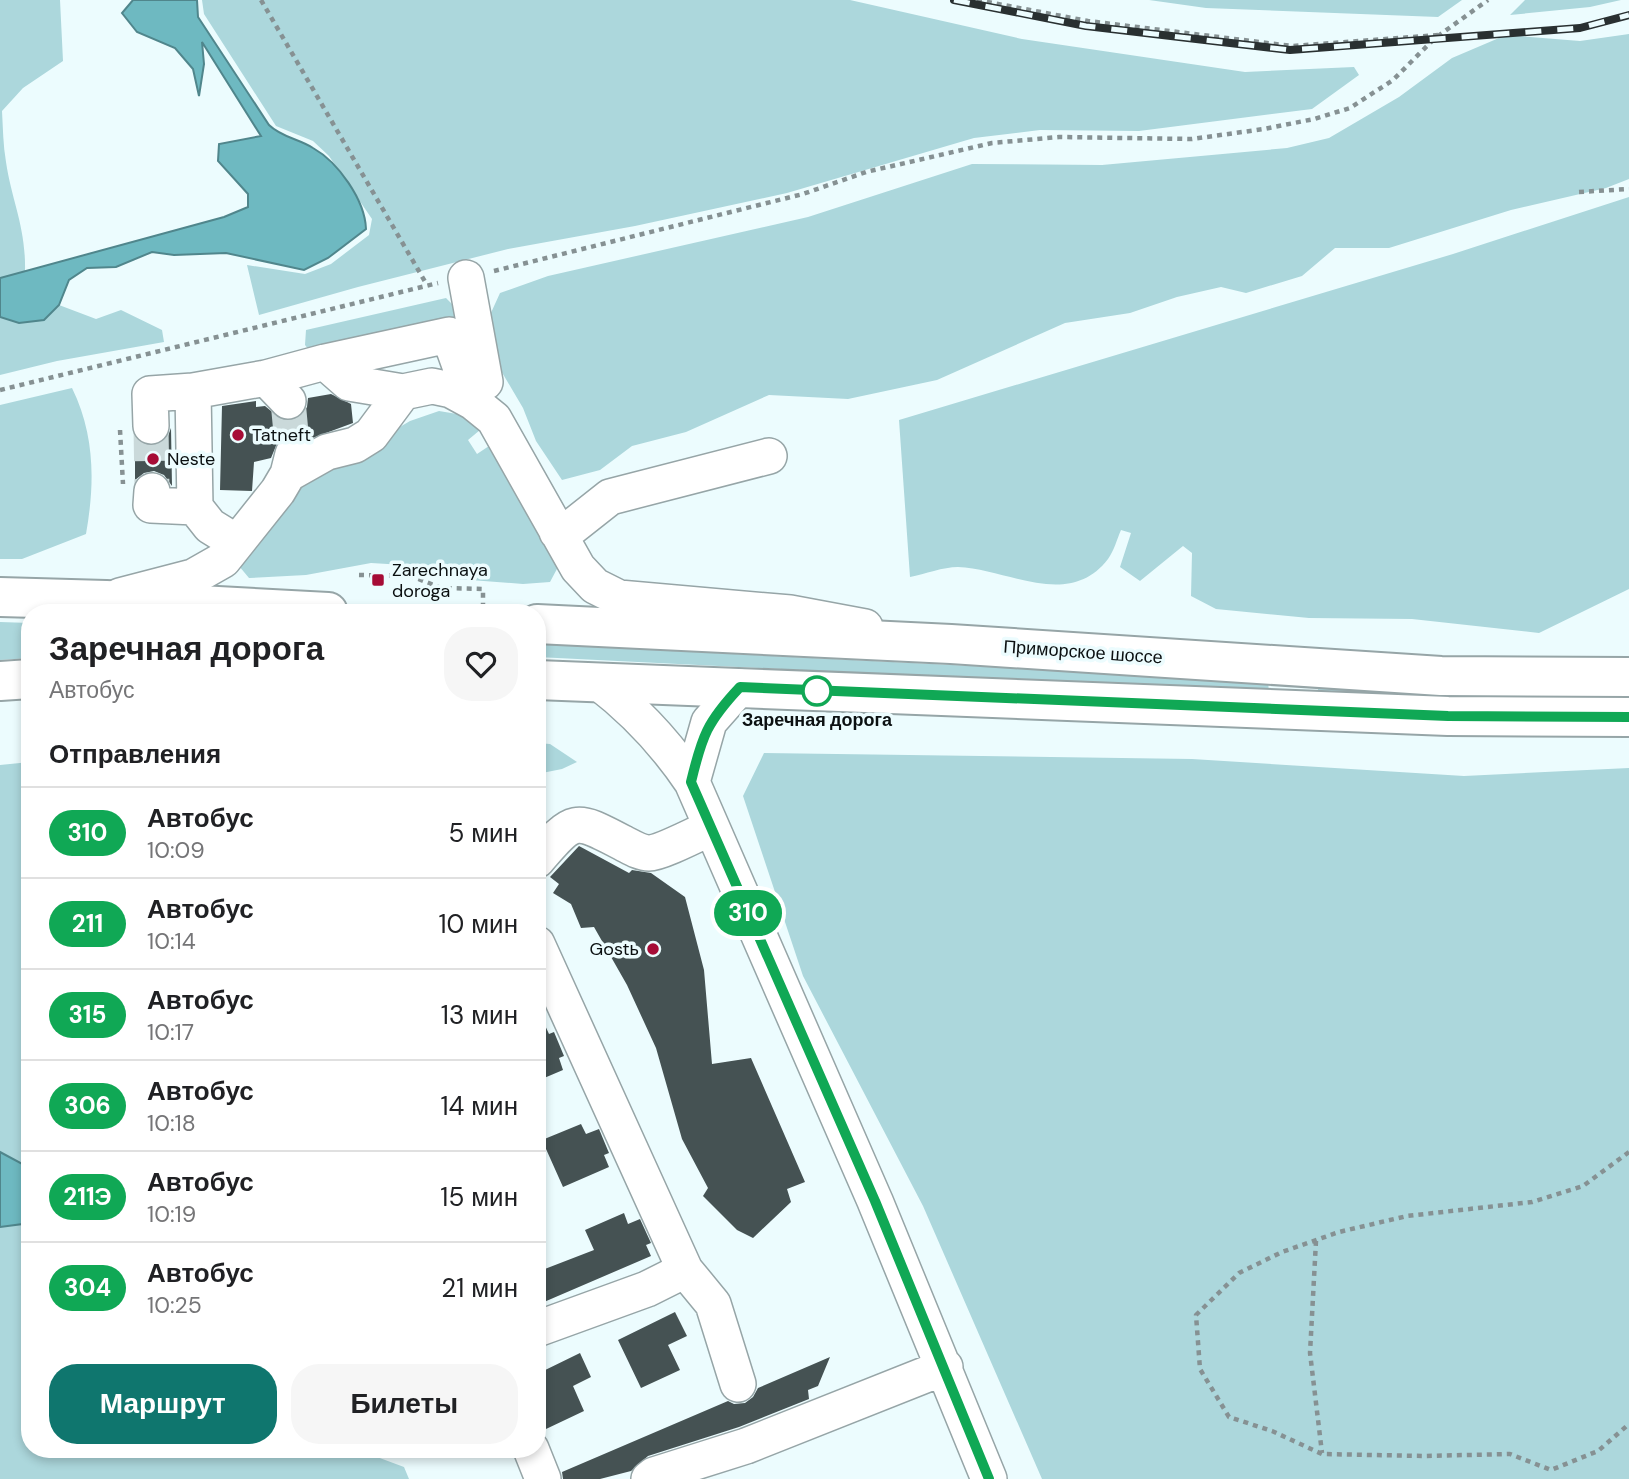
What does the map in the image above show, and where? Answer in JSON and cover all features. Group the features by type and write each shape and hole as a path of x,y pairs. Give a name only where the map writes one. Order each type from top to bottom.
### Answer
{"highway":[{"path":"0,597 180,604"},
{"name":"Приморское шоссе","path":"546,624 951,644 1441,676 1629,677"},
{"path":"1293,710 1295,666"},
{"path":"0,681 21,679"},
{"path":"546,680 1448,716 1629,717"}],"street":[{"path":"466,278 484,411"},
{"path":"136,425 150,394 277,390 325,362 449,335 484,411 557,532 586,577 595,586 619,598 790,613 951,644"},
{"path":"325,362 349,383 402,391 432,386 451,390 484,411"},
{"path":"193,391 195,507 210,526 236,542"},
{"path":"106,600 193,577 223,560 278,491 290,464 355,445 371,435 402,391"},
{"path":"557,532 572,527 610,496 769,456"},
{"path":"152,498 195,507"},
{"path":"598,682 649,725 691,782 875,1201 989,1479"},
{"path":"691,782 709,722 740,687"},
{"path":"546,850 562,832 573,825 589,825 637,850 650,853 710,828"},
{"path":"546,964 685,1270 713,1304 738,1384"},
{"path":"546,1326 647,1289 685,1270"},
{"path":"648,1478 746,1446 945,1367"},
{"path":"535,1458 543,1479"}],"path":[{"path":"261,0 427,285"},
{"path":"977,0 1088,21 1292,46 1440,34"},
{"path":"0,390 427,285 466,278 803,194 879,169 992,143 1059,137 1192,139 1264,130 1314,119 1350,108 1382,87 1440,34 1488,0"},
{"path":"1579,192 1629,189"},
{"path":"136,425 123,503 152,498"},
{"path":"359,575 411,576 441,588 483,589 483,604"},
{"path":"1629,1152 1583,1186 1532,1202 1407,1216 1283,1252 1239,1273 1196,1315 1200,1369 1229,1417 1322,1454 1510,1454 1550,1470 1598,1451 1629,1424"},
{"path":"1316,1241 1310,1353 1322,1454"}],"shaded area":[{"path":"0,0 60,0 63,61 23,88 2,111 5,156 21,228 25,271 0,278"},
{"path":"133,0 197,0 198,17 269,125 313,148 332,162 355,194 361,206 366,229 328,258 304,270 226,253 174,255 152,252 116,267 87,268 69,280 59,305 44,320 19,323 0,317 0,278 224,217 248,207 248,194 218,161 219,144 261,136 202,42 204,64 199,96 193,69 175,48 137,32 122,13"},
{"path":"202,0 850,0 1022,39 1245,72 1354,67 1359,75 1312,109 1139,131 1040,130 974,138 787,193 635,226 508,249 259,315 247,265 305,274 331,264 369,235 372,219 329,156 313,141 276,126 204,14"},
{"path":"1149,0 1462,0 1438,17 1206,8"},
{"path":"1525,0 1621,0 1590,7 1510,15"},
{"path":"1629,34 1629,179 1606,188 1511,210 1389,248 1335,248 1302,276 1246,293 1221,287 1177,297 1130,313 1065,323 937,380 848,399 769,395 686,432 632,446 600,470 562,480 536,441 523,408 487,347 490,315 500,293 548,276 808,217 972,164 1102,165 1287,148 1329,138 1399,97 1452,58 1506,35 1580,41"},
{"path":"1629,197 1629,589 1539,633 1412,619 1309,618 1216,609 1191,596 1192,553 1183,546 1140,581 1120,567 1131,533 1121,530 1108,559 1092,574 1075,582 1037,583 958,567 910,577 899,420 1453,254"},
{"path":"446,298 457,309 456,324 313,355 305,345 306,330"},
{"path":"59,305 96,319 121,310 162,330 164,342 57,361 0,375 0,317 19,323 44,320"},
{"path":"72,388 85,423 91,460 91,496 86,534 22,559 0,559 0,405"},
{"path":"439,411 469,416 480,430 468,440 477,454 489,446 558,567 550,582 523,584 431,577 404,565 371,563 306,575 249,578 239,566 315,470 364,448 410,421"},
{"path":"0,622 21,623 21,659 0,660"},
{"path":"546,644 1268,681 1269,693 546,657"},
{"path":"1318,684 1629,692 1629,703 1318,696"},
{"path":"546,744 577,762 546,772"},
{"path":"764,753 1192,759 1464,776 1629,768 1629,1479 1042,1479 923,1206 803,976 743,796"},
{"path":"21,763 21,1163 0,1152 0,765"},
{"path":"0,1152 21,1163 21,1224 0,1227"},
{"path":"21,1224 21,1458 380,1458 404,1467 409,1479 0,1479 0,1227"}],"building":[{"path":"331,394 351,404 353,423 307,440 297,434 287,435 278,441 271,458 254,462 252,491 220,490 222,406 256,401 256,407 265,406 282,420 292,421 302,415 308,398"},
{"path":"171,428 172,486 164,475 154,471 144,473 135,480 135,437 142,444 152,446 162,443"},
{"path":"579,846 629,873 632,870 651,873 685,897 704,970 712,1064 751,1058 805,1182 787,1189 791,1202 753,1238 737,1230 703,1196 708,1188 682,1139 656,1048 627,985 594,927 581,928 571,904 553,893 559,884 550,877"},
{"path":"546,1028 549,1034 554,1032 564,1056 559,1058 563,1070 546,1077"},
{"path":"581,1124 586,1134 599,1129 609,1153 604,1155 609,1167 563,1187 546,1149 546,1138"},
{"path":"624,1213 628,1224 640,1219 651,1243 646,1245 651,1256 546,1301 546,1269 594,1250 585,1230"},
{"path":"675,1312 687,1336 668,1345 680,1370 641,1388 618,1340"},
{"path":"580,1353 591,1377 573,1386 584,1411 546,1429 546,1370"},
{"path":"830,1357 818,1386 808,1390 809,1399 739,1427 648,1456 631,1471 600,1479 563,1479 562,1472 728,1401 734,1404 745,1403 753,1397 758,1388"}],"tunnel":[{"path":"288,401 293,454"},
{"path":"151,426 152,491"}],"railway":[{"path":"954,0 1086,26 1290,50 1580,28 1629,15"}],"bus line":[{"name":"310","path":"989,1479 875,1201 691,782 709,722 722,706 740,687 949,698 1448,716 1629,717"}],"place":[{"name":"Tatneft","path":"238,435"},
{"name":"Neste","path":"153,459"},
{"name":"Zarechnaya doroga","path":"378,580"},
{"name":"Заречная дорога","path":"817,691"},
{"name":"Gostь","path":"653,949"}]}
